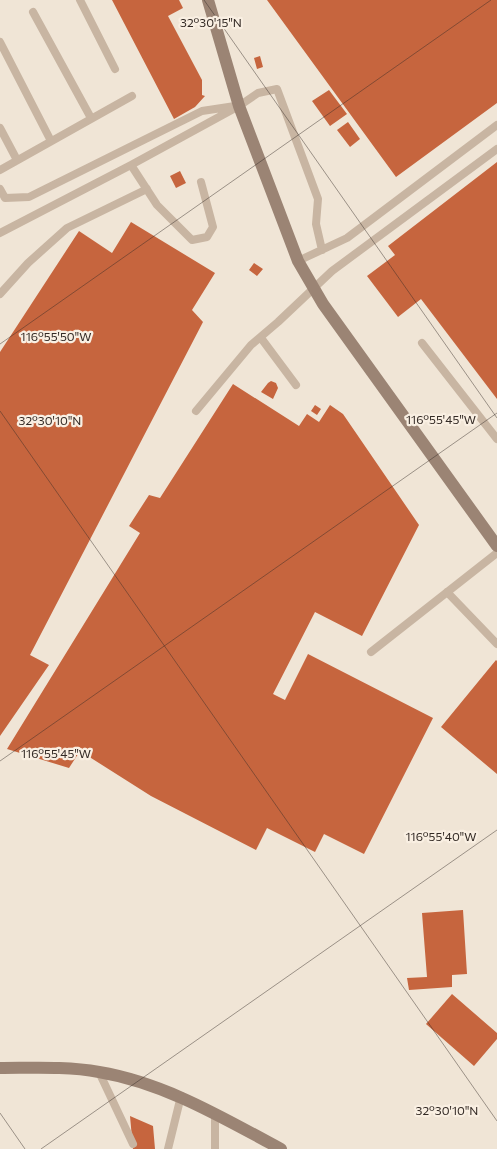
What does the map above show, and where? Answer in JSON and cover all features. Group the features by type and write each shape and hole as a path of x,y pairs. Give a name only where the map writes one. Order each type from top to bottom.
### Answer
{"main road":[{"path":"208,0 239,106 298,261 314,288 497,546"},
{"path":"0,1068 38,1068 99,1072 144,1083 181,1096 281,1149"}],"lane":[{"path":"80,0 115,69"},
{"path":"33,12 91,118"},
{"path":"0,42 51,141"},
{"path":"0,233 239,106 258,92 277,89 318,199 316,224 322,250"},
{"path":"0,170 132,96"},
{"path":"0,189 5,198 29,197 202,111 239,106"},
{"path":"298,261 347,238 497,125"},
{"path":"0,128 17,160"},
{"path":"196,411 251,345 332,270 497,150"},
{"path":"131,165 157,205 192,240 207,237 213,227 201,182"},
{"path":"0,294 28,263 67,228 146,189"},
{"path":"260,338 296,385"},
{"path":"422,343 497,439"},
{"path":"371,652 497,553"},
{"path":"447,592 497,644"},
{"path":"99,1072 133,1144"},
{"path":"168,1149 181,1096"},
{"path":"214,1149 215,1114"}],"building":[{"path":"112,0 179,0 183,8 168,16 202,80 202,95 205,96 195,107 174,119"},
{"path":"267,0 497,0 497,103 396,177"},
{"path":"260,56 263,67 257,69 254,58"},
{"path":"329,90 347,114 330,126 312,101"},
{"path":"348,122 360,139 350,147 337,130"},
{"path":"497,162 497,399 421,299 398,317 367,276 395,255 388,246"},
{"path":"180,171 186,183 176,188 170,176"},
{"path":"131,222 215,273 192,310 203,322 30,655 49,665 0,736 0,352 79,231 112,253"},
{"path":"254,263 263,269 257,276 249,270"},
{"path":"271,381 276,383 278,388 273,399 261,392"},
{"path":"233,384 299,426 307,414 319,422 330,405 343,414 419,525 362,636 315,612 273,694 285,700 308,654 433,718 364,854 324,834 315,852 267,828 256,850 151,796 80,751 69,768 7,749 140,533 129,526 149,495 160,498"},
{"path":"315,405 321,409 317,415 311,411"},
{"path":"497,661 497,774 441,727"},
{"path":"463,910 467,974 452,975 452,987 409,990 407,978 427,977 422,913"},
{"path":"452,994 497,1033 497,1039 474,1066 426,1024"},
{"path":"130,1116 153,1126 155,1149 133,1149"}]}
